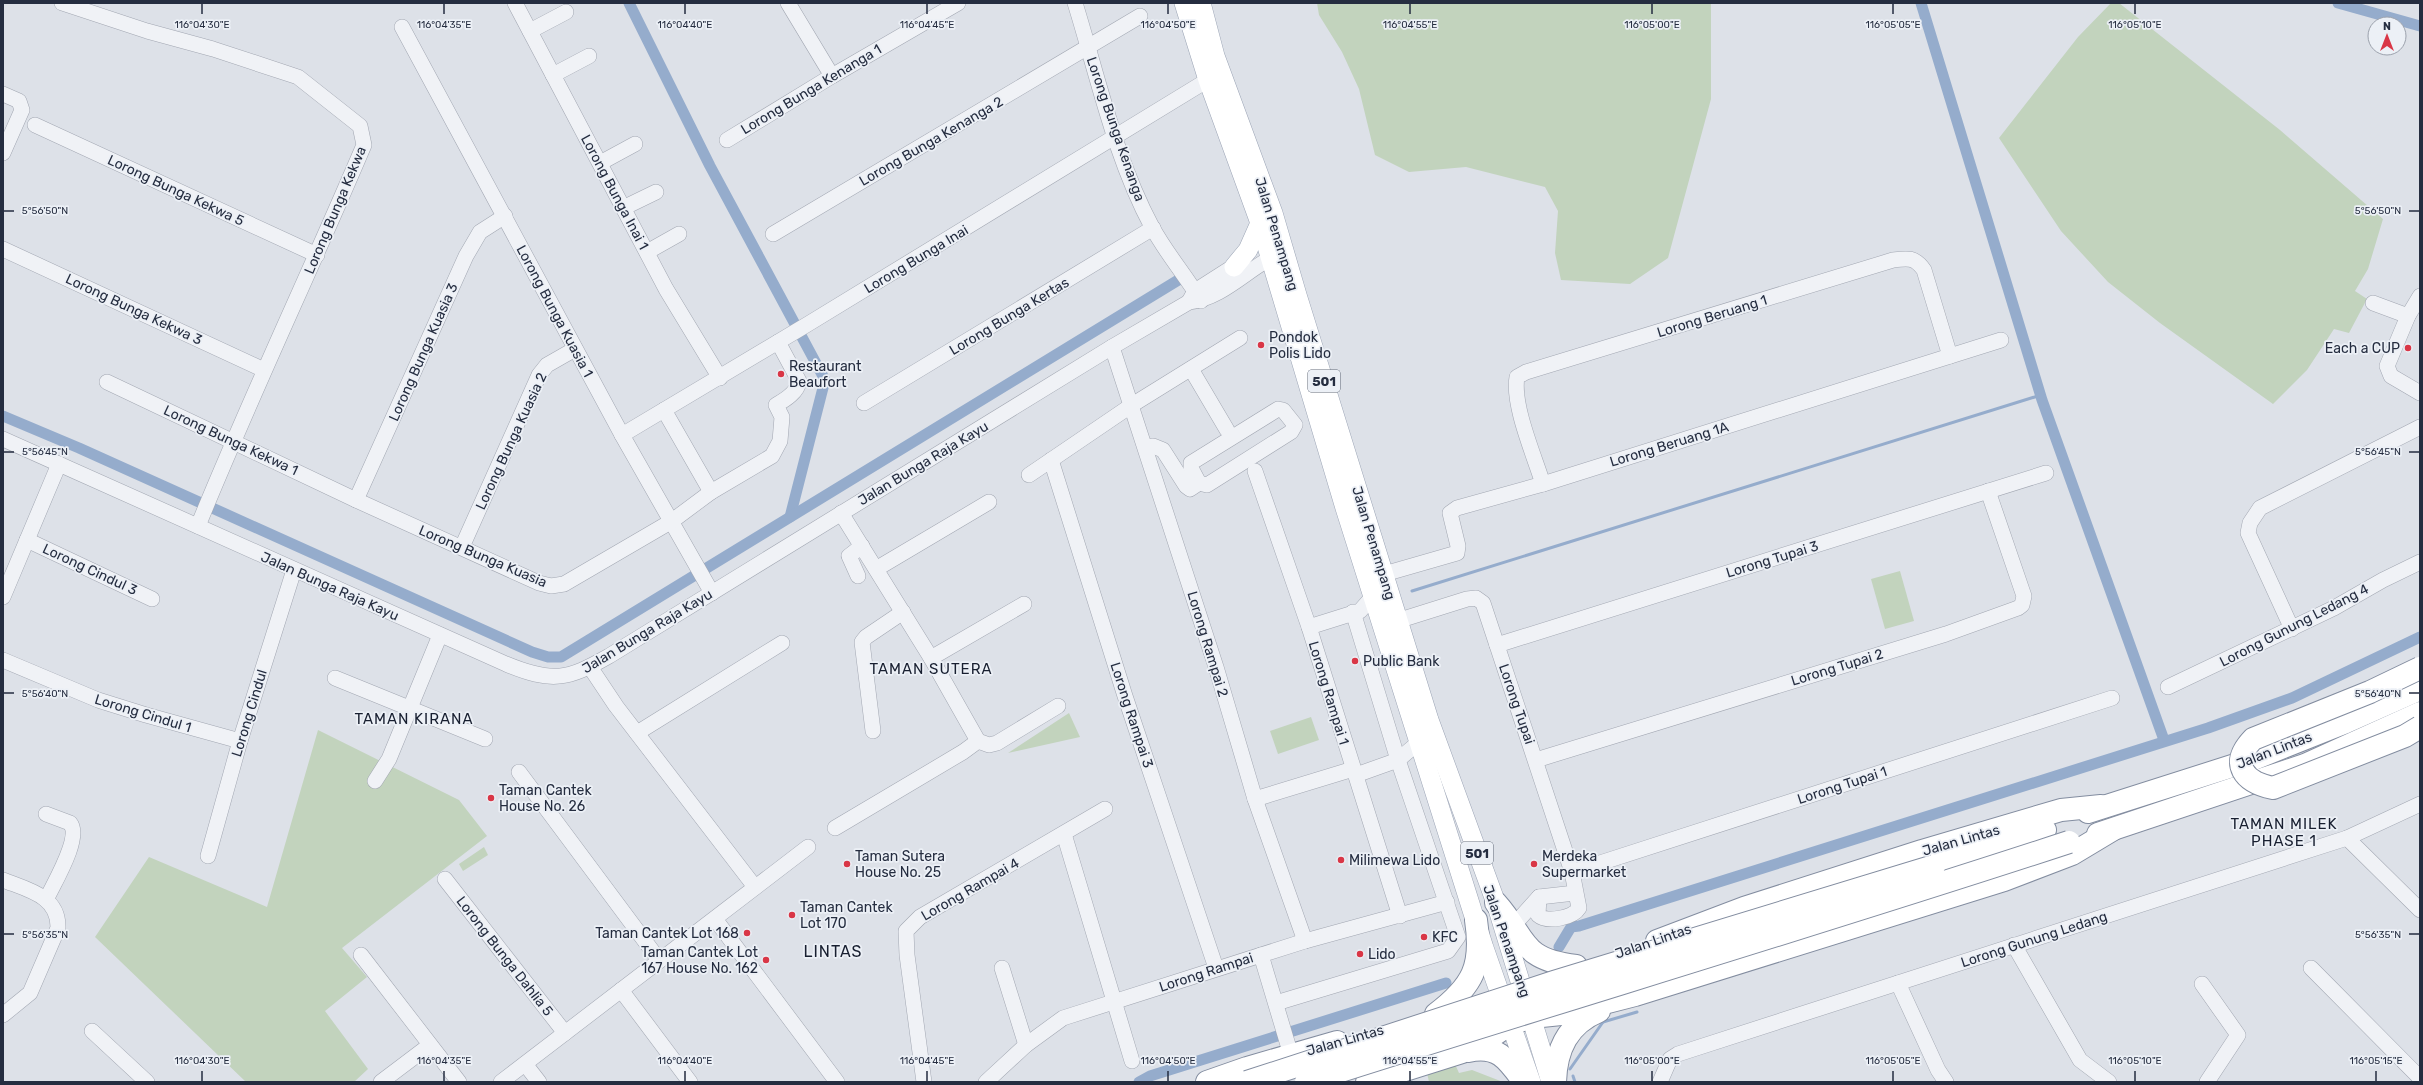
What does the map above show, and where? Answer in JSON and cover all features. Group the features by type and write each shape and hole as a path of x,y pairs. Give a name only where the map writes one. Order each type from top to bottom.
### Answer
{"highway":[{"path":"2420,668 2370,692 2254,739 2246,746 2241,766 2246,775 2256,784 2273,788 2405,736 2420,727"},
{"name":"Jalan Lintas","path":"1247,1082 1554,982 1934,866 2051,828 2101,806 2251,760 2346,722 2420,689"},
{"name":"Jalan Lintas","path":"1306,1082 2069,842 2112,830 2305,765 2420,713"},
{"name":"Jalan Lintas","path":"1207,1082 1291,1055 1443,1012 1499,994 1576,966 1636,949 1744,908 1922,851 2062,810 2101,806"},
{"name":"Jalan Lintas","path":"1367,1082 1462,1052 1488,1040 1510,1024 1532,1017 1561,1014 1591,1005 1635,995 2004,880 2072,854 2112,830"},
{"path":"1496,903 1509,917 1526,946 1546,960 1576,966"},
{"path":"1443,1012 1465,988 1474,970 1480,946 1476,920"},
{"path":"1576,966 1564,974 1561,982 1562,990 1567,996 1591,1005"},
{"path":"1555,1082 1558,1058 1563,1044 1575,1025 1584,1017 1635,995"},
{"path":"1443,1012 1463,1010 1471,1013 1479,1024 1480,1032 1476,1040 1462,1052"},
{"path":"1462,1052 1478,1048 1494,1051 1508,1060 1524,1082"}],"main road":[{"name":"Jalan Penampang","path":"1184,3 1215,76 1276,248 1354,506 1374,595 1419,742 1442,808 1499,994 1531,1082"},
{"name":"Jalan Penampang","path":"1201,3 1215,76 1260,223 1276,248"},
{"path":"1234,267 1248,250 1260,223"},
{"name":"Jalan Penampang","path":"1354,506 1384,574 1397,621 1429,720 1496,903 1523,986 1551,1082"},
{"path":"1419,742 1426,733 1429,720"}],"street":[{"name":"Lorong Bunga Kekwa","path":"62,3 147,31 213,49 298,77 360,126 364,145 317,255 264,370 200,520"},
{"name":"Lorong Bunga Inai 1","path":"515,3 647,252 694,337 720,378"},
{"path":"788,3 832,76"},
{"name":"Lorong Bunga Kenanga 1","path":"727,140 832,76 958,3"},
{"name":"Lorong Bunga Kenanga","path":"1075,3 1116,138 1135,190 1153,228 1195,298"},
{"path":"530,31 566,12"},
{"name":"Lorong Bunga Kenanga 2","path":"773,234 1089,48 1140,16"},
{"name":"Lorong Bunga Kuasia 1","path":"402,27 505,216 575,349 708,587"},
{"path":"553,75 589,56"},
{"name":"Lorong Bunga Inai","path":"622,435 720,378 1116,138 1215,76"},
{"path":"3,94 19,101 22,110 3,153"},
{"name":"Lorong Bunga Kekwa 5","path":"35,125 317,255"},
{"path":"600,163 635,144"},
{"path":"623,208 656,192"},
{"name":"Lorong Bunga Kuasia 3","path":"356,500 466,256 480,232 505,216"},
{"name":"Lorong Bunga Kertas","path":"864,403 1153,228"},
{"path":"647,252 679,234"},
{"name":"Jalan Bunga Raja Kayu","path":"1195,298 1234,267 1276,248"},
{"name":"Jalan Bunga Raja Kayu","path":"3,439 59,464 200,520 294,570 525,672 541,676 566,676 590,667 609,656 708,587 790,545 1276,248"},
{"name":"Lorong Bunga Kekwa 3","path":"3,249 264,370"},
{"name":"Lorong Beruang 1","path":"1543,484 1518,404 1515,386 1517,377 1526,372 1893,260 1909,258 1918,262 1924,270 1950,356"},
{"path":"2420,296 2408,316 2387,366 2391,376 2420,393"},
{"path":"2373,303 2408,316"},
{"path":"1029,475 1132,405 1240,338"},
{"name":"Lorong Bunga Kuasia","path":"356,500 539,583 550,586 564,584 672,521 711,492 772,456 779,445 782,417 776,405 788,397 798,386 799,381 782,340"},
{"name":"Lorong Beruang 1A","path":"1384,574 1457,552 1458,546 1450,517 1452,510 1543,484 2001,340"},
{"name":"Lorong Rampai 2","path":"1112,347 1146,447 1216,667 1255,799 1305,941"},
{"name":"Lorong Bunga Kuasia 2","path":"462,547 539,375 547,365 575,349"},
{"path":"1191,368 1227,430"},
{"name":"Lorong Bunga Kekwa 1","path":"107,382 356,500"},
{"path":"1146,447 1153,446 1163,450 1186,486 1190,489 1199,483 1207,485 1291,432 1295,425 1289,415 1283,410 1278,409 1196,459 1191,463 1191,468 1199,483"},
{"path":"664,410 711,492"},
{"path":"2292,629 2253,548 2248,533 2250,523 2260,508 2420,427"},
{"name":"Lorong Rampai 3","path":"1051,460 1125,696 1216,968"},
{"path":"3,597 59,464"},
{"name":"Lorong Rampai 1","path":"1255,471 1309,626 1400,916"},
{"name":"Lorong Tupai 3","path":"1497,645 2046,473"},
{"name":"Lorong Tupai 2","path":"1536,760 1946,634 2018,608 2022,605 2024,596 1988,491"},
{"path":"876,569 989,502"},
{"path":"841,513 931,658 978,741 989,745 997,743 1058,706"},
{"name":"Lorong Cindul 3","path":"28,540 152,599"},
{"path":"858,576 849,556 862,546"},
{"name":"Lorong Gunung Ledang 4","path":"2168,687 2292,629 2420,562"},
{"name":"Lorong Cindul","path":"208,856 240,741 294,570"},
{"path":"1309,626 1364,607 1374,595"},
{"name":"Lorong Tupai","path":"1397,621 1476,598 1483,603 1572,872 1579,909 1561,917 1548,920 1538,915 1539,897"},
{"path":"931,658 1024,604"},
{"path":"873,732 862,642 866,637 903,612"},
{"path":"1276,1003 1448,951 1458,937 1398,760 1353,612"},
{"path":"375,781 390,759 409,708 440,635"},
{"path":"637,732 782,642"},
{"path":"609,656 603,672 616,706"},
{"name":"Lorong Cindul 1","path":"3,660 98,700 240,741"},
{"path":"590,667 616,706 755,888"},
{"path":"566,676 593,684 616,706"},
{"path":"335,678 486,739"},
{"name":"Lorong Tupai 1","path":"1572,872 2112,698"},
{"path":"835,828 963,752 978,741"},
{"path":"1398,760 1419,742"},
{"path":"1255,799 1398,760 1414,762 1421,768 1432,792 1442,808"},
{"path":"519,772 659,960"},
{"name":"Lorong Gunung Ledang","path":"1660,1082 1670,1059 1678,1054 2347,838 2420,804"},
{"name":"Lorong Rampai 4","path":"924,1082 907,955 906,931 920,917 1105,809"},
{"path":"46,814 70,823 74,831 72,843 47,898"},
{"path":"1064,834 1132,1061"},
{"path":"2347,838 2420,910"},
{"path":"501,1082 808,847"},
{"name":"Lorong Bunga Dahlia 5","path":"445,879 565,1032"},
{"path":"3,880 47,898 58,918 58,928 30,994 3,1015"},
{"path":"1513,926 1539,897 1575,893"},
{"name":"Lorong Rampai","path":"986,1082 1026,1045 1063,1018 1261,954 1447,902"},
{"path":"715,919 837,1082"},
{"path":"2014,945 2080,1060 2109,1082"},
{"path":"361,954 459,1082"},
{"path":"1261,954 1291,1055"},
{"path":"1002,968 1026,1045"},
{"path":"2311,968 2420,1078"},
{"path":"1898,982 1938,1070 1946,1082"},
{"path":"2202,984 2238,1035 2207,1082"},
{"path":"621,990 690,1082"},
{"path":"92,1031 148,1082"},
{"path":"381,1082 430,1044"},
{"path":"525,1064 539,1082"}],"green space":[{"path":"1317,3 1711,3 1711,99 1668,258 1630,284 1561,280 1555,253 1558,211 1545,187 1466,167 1409,172 1375,155 1359,89 1342,52 1319,15"},
{"path":"2111,3 2119,3 2280,130 2383,219 2368,269 2355,291 2367,299 2349,333 2334,329 2307,370 2273,404 2160,323 2108,282 2061,231 1999,138 2078,37"},
{"path":"1900,571 1914,621 1885,629 1871,579"},
{"path":"1069,713 1080,737 1008,753"},
{"path":"1311,717 1319,740 1278,754 1270,731"},
{"path":"318,730 459,800 487,836 342,948 367,977 325,1011 368,1069 354,1082 246,1082 95,937 149,857 267,907"},
{"path":"484,847 488,855 463,871 459,864"},
{"path":"1454,1062 1459,1073 1472,1070 1503,1082 1429,1082 1426,1068"}],"waterway":[{"path":"629,3 710,166 825,380 790,517"},
{"path":"1921,3 2042,400 2164,740"},
{"path":"2338,3 2420,26"},
{"path":"3,416 79,448 532,652 548,657 561,657 1180,279"},
{"path":"1412,591 2041,395"},
{"path":"1559,947 1571,927 1579,926 2208,728 2292,698 2420,637"},
{"path":"1139,1082 1150,1076 1446,983"},
{"path":"1603,1022 1637,1012"},
{"path":"1570,1069 1603,1022 1602,1018"},
{"path":"1573,1076 1575,1082"}],"place":[{"name":"Pondok Polis Lido","path":"1261,345"},
{"name":"Each a CUP","path":"2408,348"},
{"name":"Restaurant Beaufort","path":"781,374"},
{"name":"Public Bank","path":"1355,661"},
{"name":"Taman Cantek House No. 26","path":"491,798"},
{"name":"Milimewa Lido","path":"1341,860"},
{"name":"Taman Sutera House No. 25","path":"847,864"},
{"name":"Merdeka Supermarket","path":"1534,864"},
{"name":"Taman Cantek Lot 170","path":"792,915"},
{"name":"Taman Cantek Lot 168","path":"747,933"},
{"name":"KFC","path":"1424,937"},
{"name":"Lido","path":"1360,954"},
{"name":"Taman Cantek Lot 167 House No. 162","path":"766,960"}],"district":[{"name":"TAMAN SUTERA","path":"931,669"},
{"name":"TAMAN KIRANA","path":"414,719"},
{"name":"TAMAN MILEK PHASE 1","path":"2284,832"},
{"name":"LINTAS","path":"833,951"}]}
